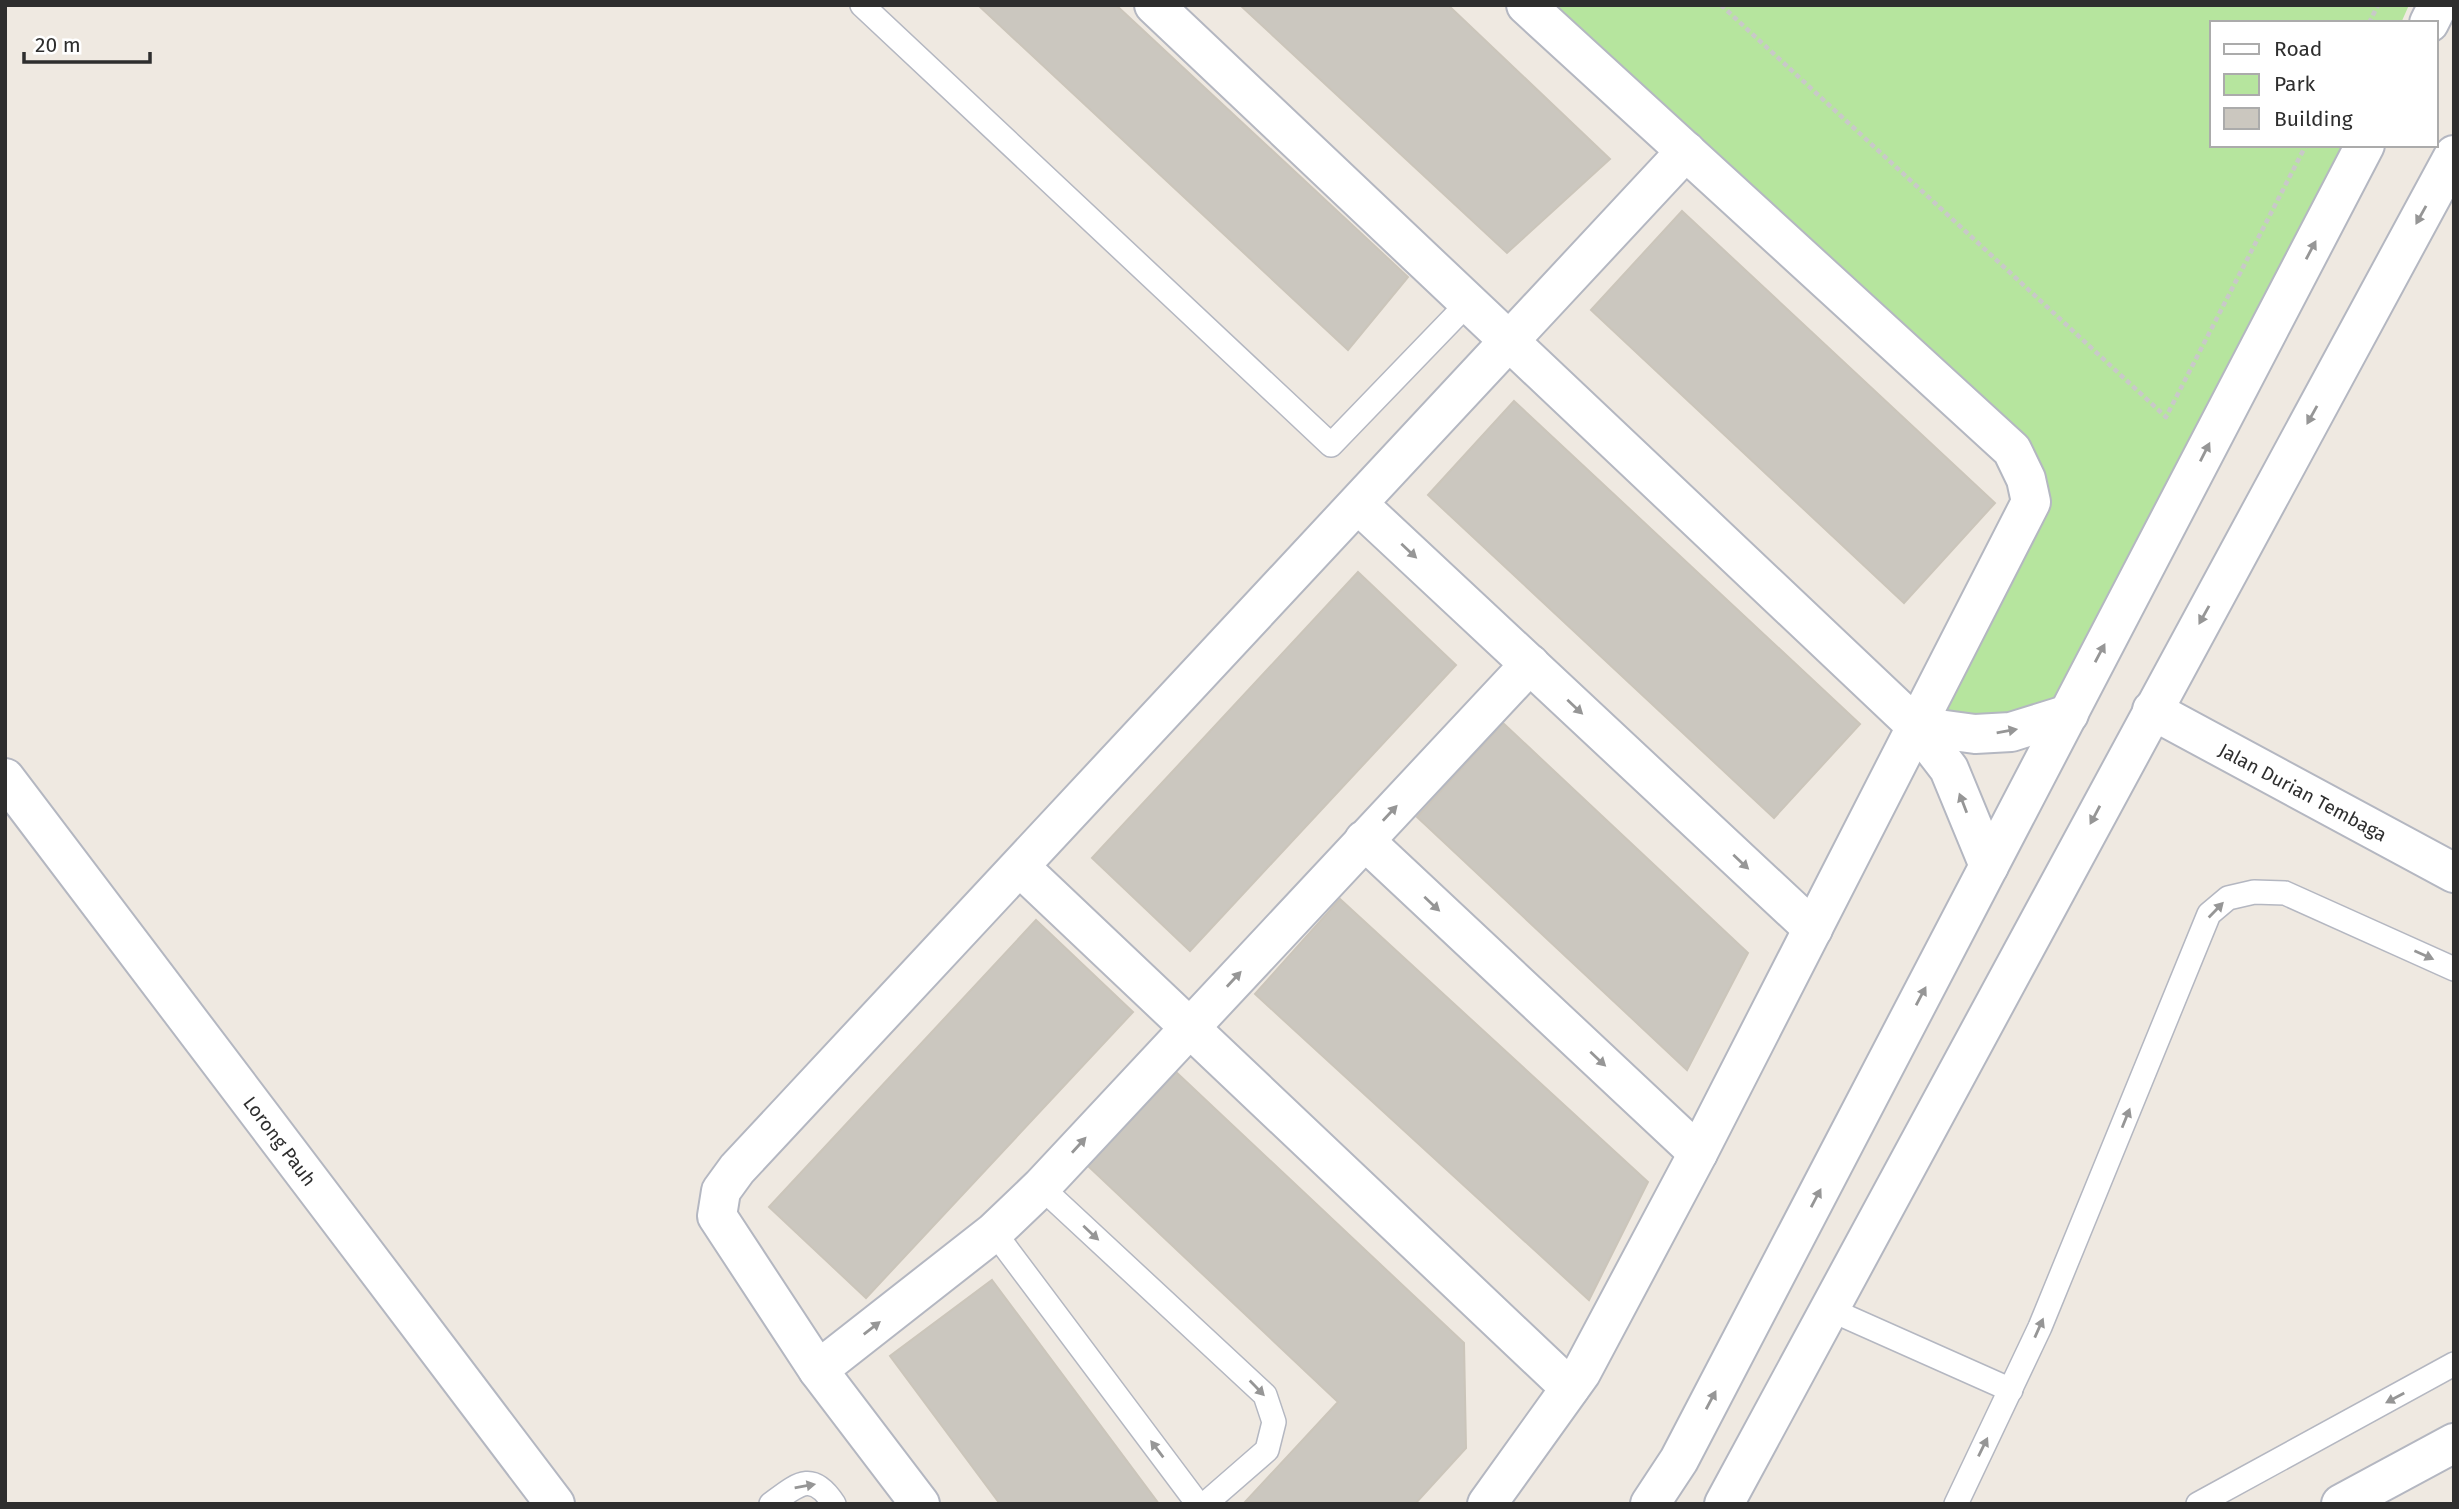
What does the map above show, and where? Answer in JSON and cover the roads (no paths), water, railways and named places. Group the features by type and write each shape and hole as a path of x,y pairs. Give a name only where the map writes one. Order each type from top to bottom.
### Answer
{"street":[{"path":"1154,5 1916,726 1949,769 1989,866"},
{"path":"1487,1504 1581,1373 1698,1153 2031,502 2026,479 2012,450 1526,5"},
{"path":"2430,21 2438,5"},
{"path":"1650,1504 1679,1460 2364,147"},
{"path":"920,1504 818,1370 717,1216 716,1203 721,1191 737,1169 1359,505 1686,151"},
{"path":"1724,1504 2454,155"},
{"path":"1359,505 1812,929"},
{"path":"818,1370 994,1232 1041,1187 1530,664"},
{"name":"Jalan Durian Tembaga","path":"2152,710 2454,873"},
{"path":"1916,726 1975,734 2011,732 2069,714"},
{"name":"Lorong Pauh","path":"5,778 555,1504"},
{"path":"1364,840 1698,1153"},
{"path":"1020,867 1570,1388"},
{"path":"2340,1504 2454,1443"}],"lane":[{"path":"862,5 1331,445 1468,303"},
{"path":"1956,1504 2011,1390 2209,914 2228,898 2254,892 2285,893 2454,969"},
{"path":"1041,1187 1265,1395 1274,1422 1267,1450 1205,1504"},
{"path":"994,1232 1198,1504"},
{"path":"1829,1309 2011,1390"},
{"path":"2198,1504 2454,1364"},
{"path":"771,1504 794,1487 808,1482 825,1489 834,1504"}]}
